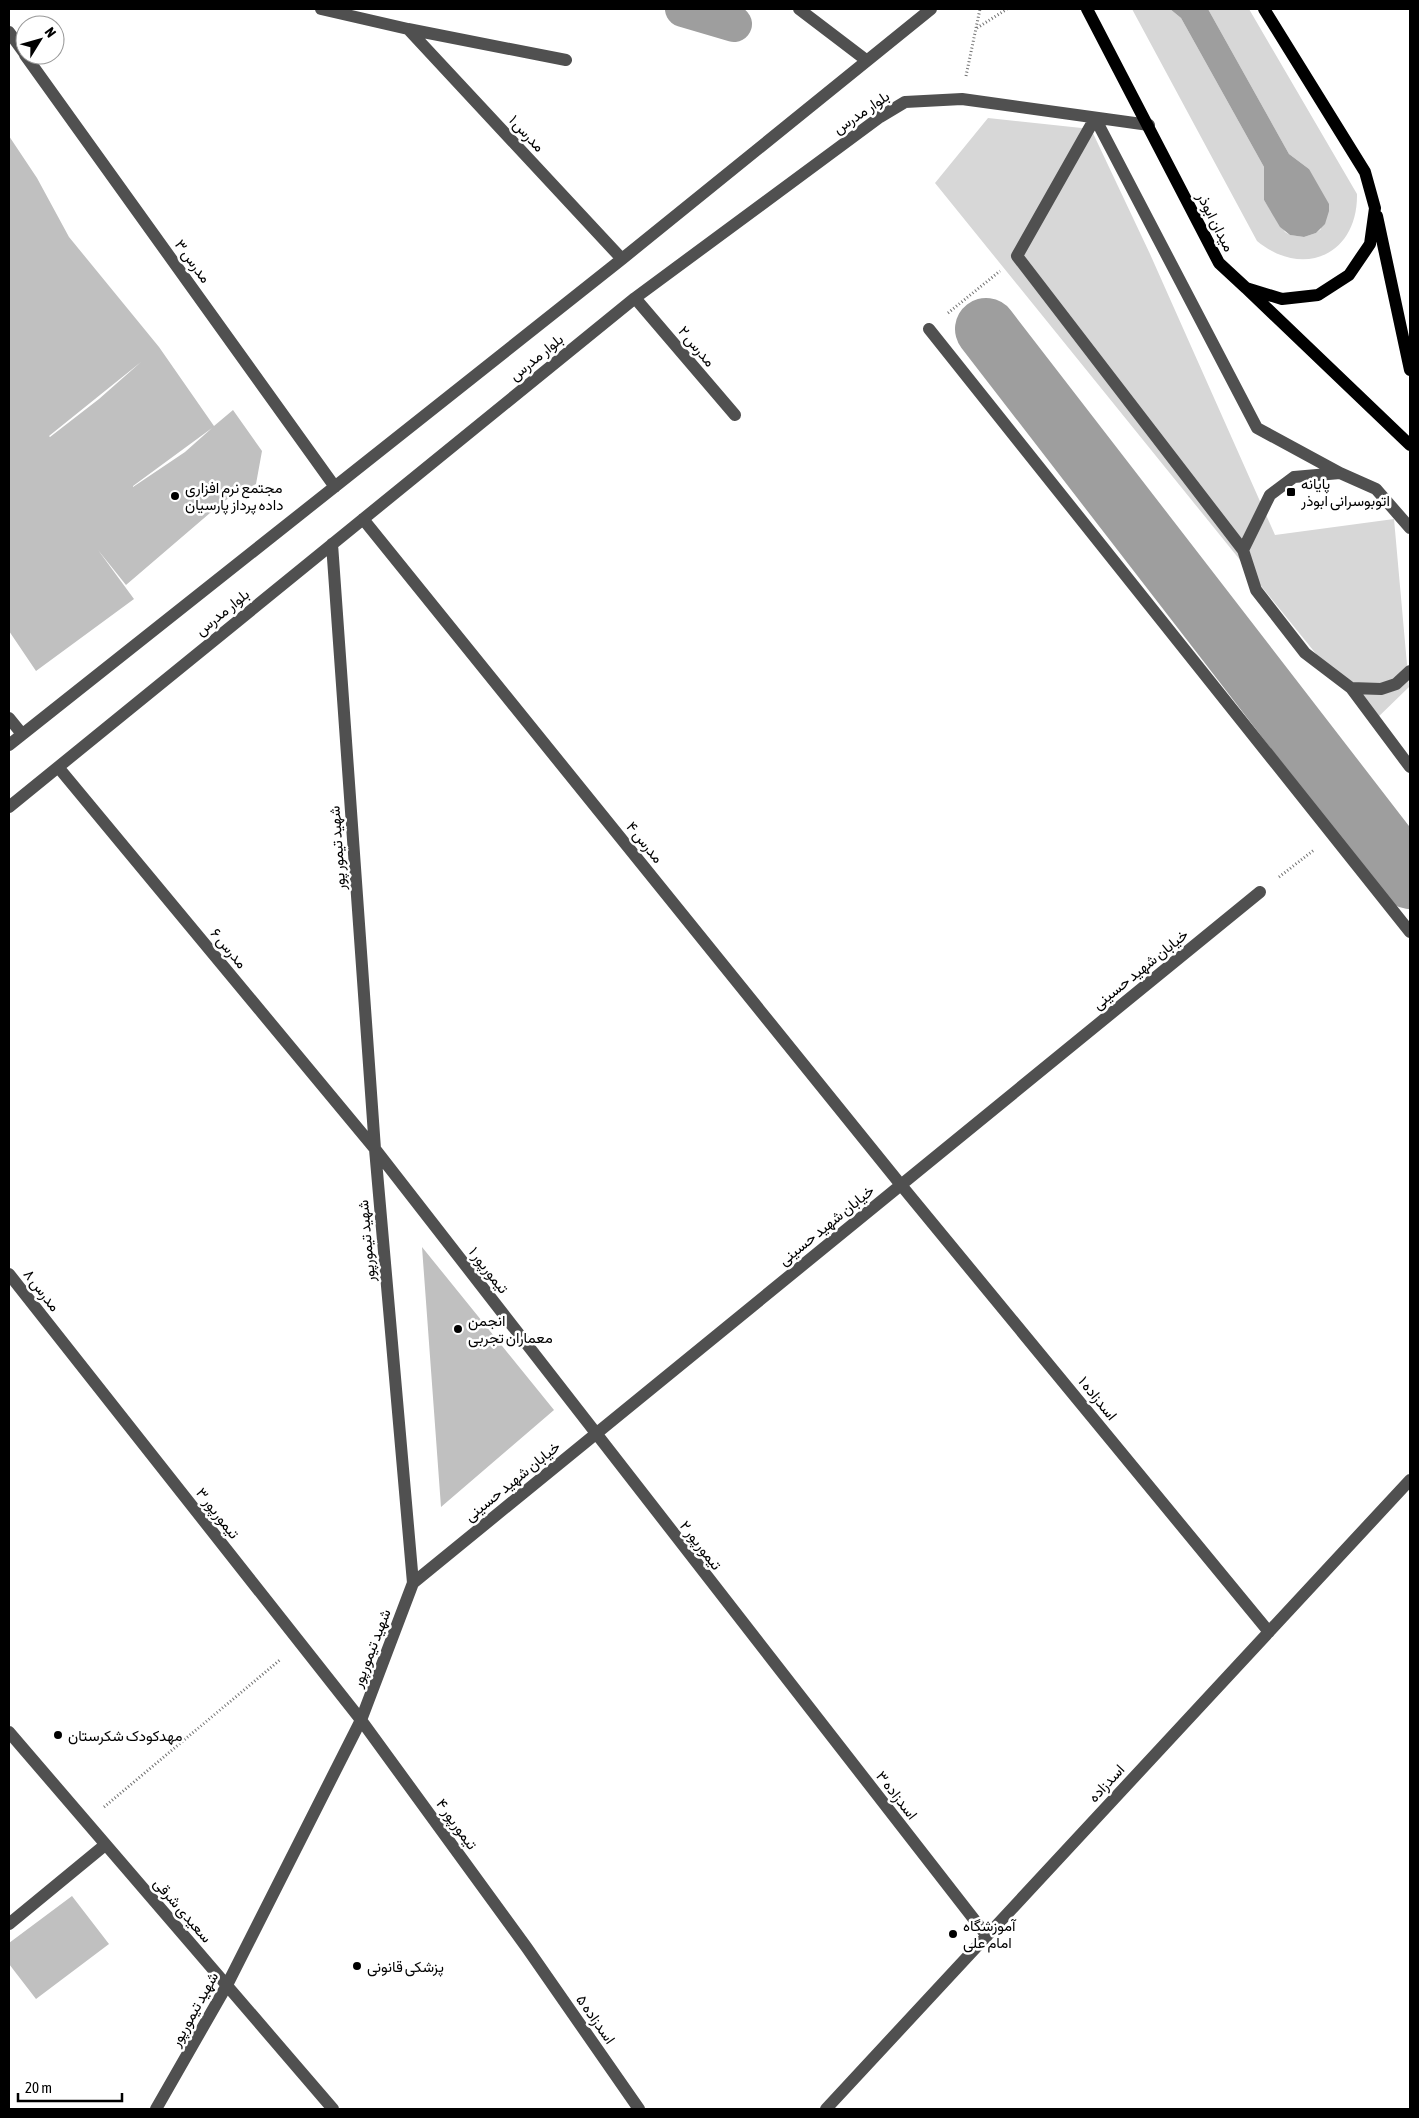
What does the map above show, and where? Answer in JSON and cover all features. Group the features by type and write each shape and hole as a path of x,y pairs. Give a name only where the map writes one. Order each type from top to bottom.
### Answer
{"main road":[{"name":"میدان ابوذر","path":"1087,9 1219,264 1246,288 1282,299 1318,295 1350,275 1370,244 1375,208 1365,172 1264,9"},
{"path":"1375,208 1410,370"},
{"path":"1246,288 1410,445"}],"street":[{"path":"321,9 408,29 566,60"},
{"path":"799,9 866,60"},
{"name":"بلوار مدرس","path":"9,745 622,259 931,9"},
{"name":"مدرس ۱","path":"408,29 622,259"},
{"name":"مدرس ۳","path":"32,65 335,487"},
{"name":"بلوار مدرس","path":"9,807 635,298 880,116 905,102 962,99 1148,125"},
{"path":"1095,118 1018,256 1243,550 1256,590 1305,653 1351,688 1410,768"},
{"path":"1095,118 1257,428 1376,489 1410,527"},
{"name":"مدرس ۲","path":"635,298 735,415"},
{"path":"929,329 1334,834 1410,932"},
{"path":"1243,550 1270,495 1294,477 1340,472"},
{"name":"مدرس ۴","path":"363,519 901,1185"},
{"name":"شهید تیمور پور","path":"332,544 375,1149"},
{"path":"1351,688 1381,689 1396,684 1410,671"},
{"path":"9,718 22,734"},
{"name":"مدرس ۶","path":"58,767 375,1149"},
{"name":"خیابان شهید حسینی","path":"413,1583 1260,892"},
{"name":"تیمورپور ۱","path":"375,1149 595,1434"},
{"name":"شهید تیمورپور","path":"156,2109 226,1985 361,1720 413,1583 375,1149"},
{"name":"اسدزاده ۱","path":"901,1185 1269,1632"},
{"name":"مدرس ۸","path":"9,1274 49,1326"},
{"name":"تیمورپور ۳","path":"49,1326 361,1720"},
{"name":"تیمورپور ۲","path":"595,1434 781,1675"},
{"name":"اسدزاده","path":"826,2109 1410,1480"},
{"name":"اسدزاده ۳","path":"781,1675 986,1936"},
{"name":"تیمورپور ۴","path":"361,1720 527,1948"},
{"name":"سعیدی شرقی","path":"9,1732 333,2109"},
{"path":"9,1924 106,1845"},
{"name":"اسدزاده ۵","path":"527,1948 638,2109"}],"path":[{"path":"962,99 980,9"},
{"path":"976,28 1007,9"},
{"path":"929,329 1018,256"},
{"path":"1260,892 1334,834"},
{"path":"86,1822 300,1643"}],"shaded area":[{"path":"1132,9 1170,9 1181,18 1264,167 1264,200 1285,232 1290,235 1304,237 1321,229 1309,169 1289,154 1208,9 1249,9 1357,194 1355,215 1348,232 1338,246 1325,255 1309,259 1292,258 1275,252 1257,241"},
{"path":"1170,9 1208,9 1289,154 1309,169 1329,204 1325,224 1316,233 1304,237 1290,235 1280,227 1264,200 1264,167 1181,18"},
{"path":"988,118 1091,129 1150,254 1275,535 1394,519 1409,687 1372,723 935,183"}],"building":[{"path":"9,136 37,178 69,237 159,347 214,426 233,410 262,451 256,484 224,501 126,585 98,550 134,599 36,671 9,631","holes":["141,362 99,399 49,436","212,428 185,452 133,487 133,486"]},
{"name":"انجمن معماران تجربی","path":"422,1247 554,1410 441,1507"},
{"path":"72,1896 109,1944 36,1999 9,1964 9,1943"}],"waterway":[{"path":"683,9 734,24"},
{"path":"986,329 1410,878"}],"place":[{"name":"پایانه اتوبوسرانی ابوذر","path":"1291,492"},
{"name":"مجتمع نرم افزاری داده پرداز پارسیان","path":"175,496"},
{"name":"انجمن معماران تجربی","path":"458,1329"},
{"name":"مهدکودک شکرستان","path":"58,1735"},
{"name":"آموزشگاه امام علی","path":"953,1934"},
{"name":"پزشکی قانونی","path":"357,1966"}]}
